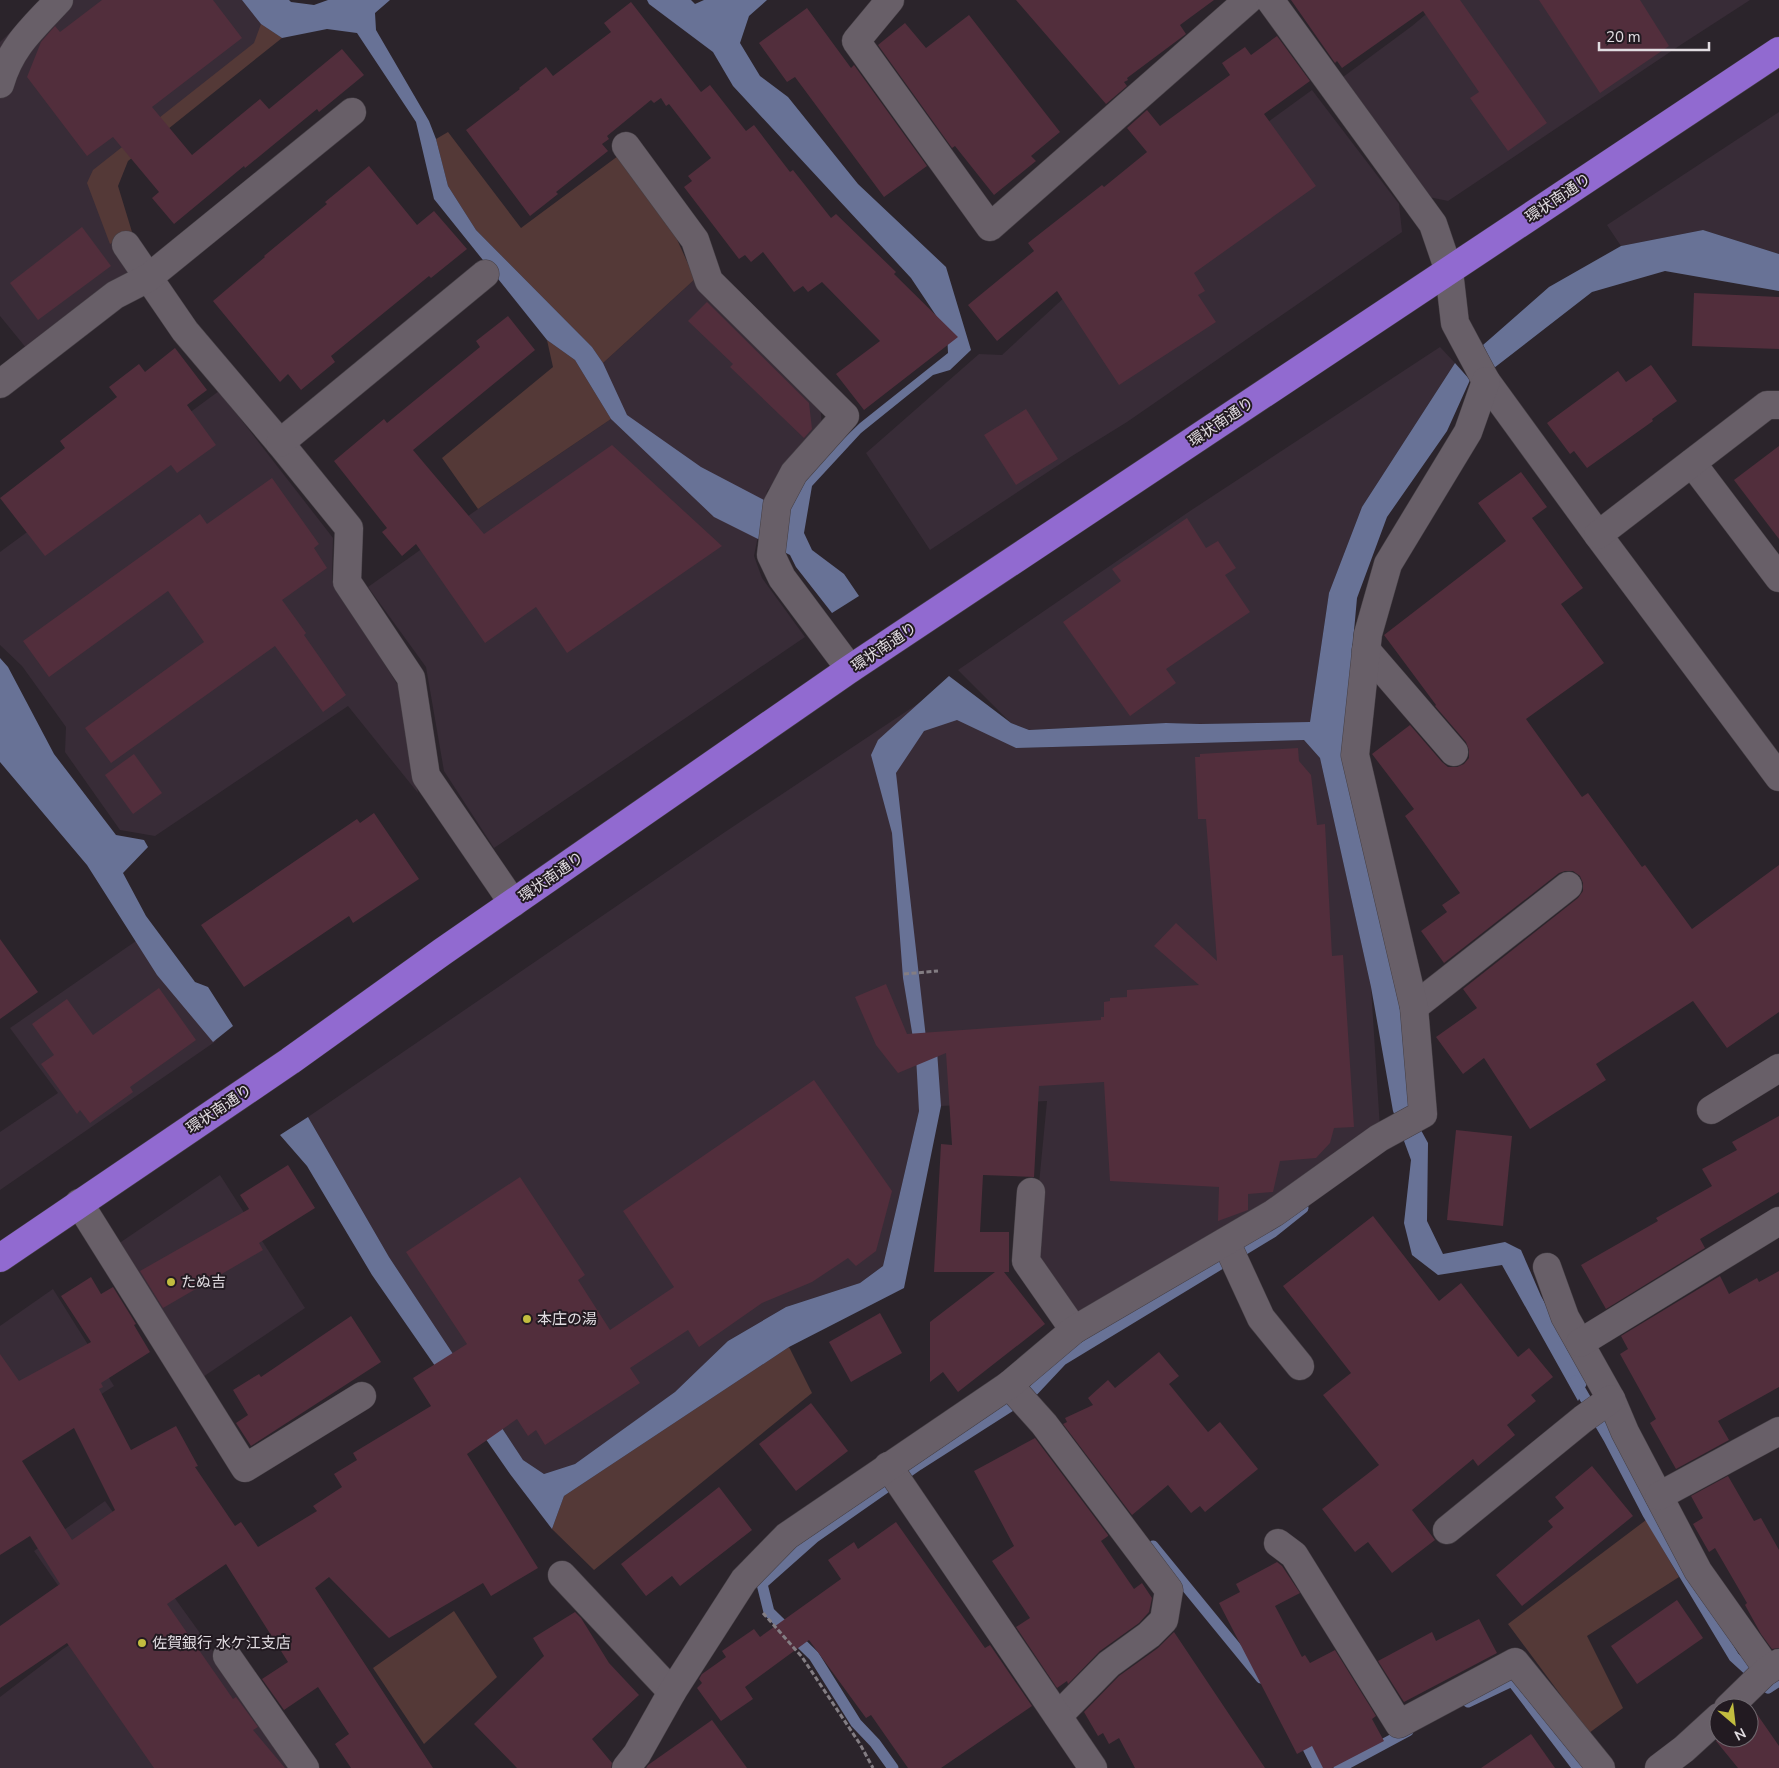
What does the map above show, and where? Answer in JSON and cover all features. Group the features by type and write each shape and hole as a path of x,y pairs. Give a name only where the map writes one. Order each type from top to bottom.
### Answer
{"highway":[{"name":"環状南通り","path":"0,1258 290,1061 513,903 850,670 1779,51"}],"street":[{"path":"0,84 6,66 23,38 59,0"},
{"path":"890,0 856,41 990,227 1248,0"},
{"path":"1270,0 1433,224 1449,271 1455,323 1486,381 1598,535 1779,777"},
{"path":"0,384 115,295 148,278 352,112"},
{"path":"626,146 695,240 709,281 844,416 794,473 778,505 771,555 782,578 850,670"},
{"path":"126,245 185,331 349,528 347,582 411,678 426,776 513,903"},
{"path":"280,443 485,274"},
{"path":"626,1768 637,1754 672,1692 744,1580 787,1536 895,1476 1009,1385 1074,1330 1230,1251 1274,1213 1378,1138 1423,1114 1414,1007 1355,755 1368,634 1388,564 1468,432 1486,381"},
{"path":"1598,535 1767,405 1779,405"},
{"path":"1692,463 1779,578"},
{"path":"1366,650 1454,752"},
{"path":"1414,1007 1568,886"},
{"path":"1711,1110 1779,1068"},
{"path":"1031,1192 1026,1261 1074,1330"},
{"path":"80,1203 245,1468 362,1396"},
{"path":"1580,1343 1779,1221"},
{"path":"1230,1251 1261,1318 1300,1366"},
{"path":"1547,1267 1565,1317 1611,1399 1625,1432 1698,1571 1766,1673 1739,1698"},
{"path":"1009,1385 1044,1424 1169,1590 1164,1620 1148,1635 1109,1664 1058,1716"},
{"path":"1447,1530 1583,1419 1611,1399"},
{"path":"1659,1496 1779,1431"},
{"path":"895,1476 1093,1768"},
{"path":"1278,1543 1294,1555 1399,1724 1515,1662 1601,1768"},
{"path":"562,1575 672,1692"},
{"path":"227,1656 305,1768"},
{"path":"1659,1768 1691,1759 1709,1732"}],"path":[{"path":"904,974 938,971"},
{"path":"744,1580 764,1616 802,1657 860,1744 872,1768"}],"shaded area":[{"path":"44,0 268,0 268,39 98,179 134,283 36,360 0,316 0,42"},
{"path":"1443,0 1750,0 1448,201 1429,197 1343,77 1412,26"},
{"path":"261,24 282,38 128,161 118,186 132,232 110,244 87,183 93,170 254,43"},
{"path":"1312,90 1399,204 1402,232 1127,422 930,550 866,453 979,354 1002,355 1156,213 1272,119"},
{"path":"1779,112 1779,254 1703,230 1621,246 1607,225"},
{"path":"448,132 521,228 618,156 665,213 695,279 603,363 592,347 476,230 448,186 436,139"},
{"path":"695,279 820,402 822,427 767,491 754,556 762,578 805,637 494,848 444,771 426,667 368,587 478,509 611,419 603,363"},
{"path":"547,340 575,360 611,419 478,509 442,458 553,367"},
{"path":"1440,347 1455,363 1362,507 1329,593 1310,722 1166,723 1029,730 1011,723 958,670 1190,511"},
{"path":"219,391 333,538 332,580 399,687 418,793 348,706 155,836 120,830 65,752 66,727 22,666 0,645 0,552"},
{"path":"925,699 1016,748 1304,740 1320,758 1371,987 1380,1128 1271,1207 1077,1322 1032,1256 1047,1101 941,1106 919,1111 883,1266 860,1283 786,1307 728,1341 676,1392 575,1464 544,1474 523,1460 389,1257 308,1117 725,832"},
{"path":"136,941 216,1041 0,1190 0,1132 58,1093 10,1028"},
{"path":"220,1175 305,1308 197,1381 112,1248"},
{"path":"53,1289 114,1386 59,1421 0,1428 0,1326"},
{"path":"789,1347 812,1393 594,1570 552,1529 564,1496"},
{"path":"105,1501 297,1768 0,1768 0,1697 90,1631 34,1551"},
{"path":"1646,1520 1679,1577 1587,1636 1623,1708 1589,1733 1508,1624"},
{"path":"454,1611 497,1677 424,1744 373,1668"}],"water":[{"path":"242,0 289,0 291,2 314,5 328,0 390,0 375,13 376,30 429,121 436,139 448,186 476,230 592,347 603,363 627,415 701,467 789,513 802,479 860,423 948,353 947,332 911,278 733,86 713,52 649,4 647,0 691,0 695,4 704,0 767,0 749,16 740,43 760,76 788,97 858,184 946,267 971,350 950,370 933,375 861,433 812,486 804,533 812,550 844,574 859,596 832,613 796,567 790,555 714,517 611,419 575,360 547,340 434,199 416,122 357,33 327,29 282,38 261,24"},
{"path":"1703,230 1779,254 1779,291 1665,271 1592,292 1494,368 1483,345 1549,287 1621,246"},
{"path":"1455,363 1470,380 1447,431 1387,517 1357,598 1343,752 1405,1007 1410,1110 1428,1143 1427,1221 1443,1254 1505,1242 1521,1250 1541,1296 1588,1382 1578,1401 1502,1265 1438,1275 1412,1255 1404,1223 1411,1160 1393,1111 1371,987 1320,758 1304,740 1016,748 957,720 924,731 896,773 926,1038 937,1051 941,1106 904,1288 789,1347 564,1496 552,1529 510,1474 372,1275 307,1166 280,1135 308,1117 389,1257 523,1460 544,1474 575,1464 675,1392 728,1341 786,1307 860,1283 883,1266 919,1111 916,1056 903,978 892,833 871,755 878,740 949,676 1011,723 1029,730 1166,723 1310,722 1329,593 1362,507"},
{"path":"0,658 8,667 54,754 116,835 144,840 148,847 123,873 146,916 195,982 208,987 233,1026 213,1042 157,975 87,865 0,762"}],"building":[{"path":"102,0 213,0 242,38 152,107 192,155 260,99 269,109 342,49 364,75 319,112 317,109 245,168 244,166 174,224 152,198 159,192 113,137 87,156 27,77 41,42 55,26 60,32"},
{"path":"1016,0 1214,0 1180,25 1186,34 1127,78 1128,80 1124,82 1127,86 1106,104"},
{"path":"1291,0 1460,0 1547,123 1508,151 1470,98 1479,92 1423,11 1342,68 1337,61 1335,63"},
{"path":"1539,0 1640,0 1669,46 1600,93"},
{"path":"631,2 701,92 710,85 746,131 754,125 790,172 793,170 831,218 836,214 896,272 894,274 958,337 864,410 836,374 880,341 822,282 808,292 803,286 794,292 763,252 751,262 745,255 739,259 684,187 692,181 688,176 711,158 669,104 666,106 661,98 654,103 651,100 607,136 609,139 602,144 608,151 556,192 558,194 530,216 466,130 546,67 553,76 611,32 604,23"},
{"path":"807,8 851,68 854,65 927,166 884,197 795,77 787,82 759,43"},
{"path":"969,15 1060,132 1031,156 1036,161 994,195 955,146 952,148 878,45 905,23 926,48"},
{"path":"1277,36 1310,81 1264,114 1316,186 1194,273 1205,291 1198,295 1216,322 1119,385 1057,291 997,341 968,305 1034,251 1028,243 1102,185 1104,187 1147,152 1127,128 1147,110 1160,126 1230,75 1222,63 1245,47 1251,55"},
{"path":"369,166 417,225 434,211 467,249 431,278 429,276 331,356 335,362 301,390 288,374 280,382 213,301 327,204 325,202"},
{"path":"82,227 111,266 38,320 10,283"},
{"path":"1694,293 1779,297 1779,349 1692,346"},
{"path":"707,302 809,403 812,429 804,438 730,367 733,364 688,321"},
{"path":"508,316 535,350 413,450 484,534 612,445 722,546 567,653 536,607 485,643 416,544 402,556 382,532 387,528 334,461 384,419 387,423 480,347 476,341"},
{"path":"175,348 207,390 187,405 216,445 177,473 171,465 45,556 0,498 65,448 60,441 117,397 109,387 139,364 145,372"},
{"path":"1651,365 1677,401 1652,419 1653,421 1587,468 1574,451 1570,454 1547,423 1618,371 1626,382"},
{"path":"1026,409 1058,459 1016,485 984,435"},
{"path":"1779,446 1779,539 1734,480"},
{"path":"1521,472 1547,507 1532,518 1583,588 1561,604 1604,663 1526,719 1582,797 1588,793 1642,867 1645,865 1692,929 1779,865 1779,1012 1727,1048 1693,1001 1596,1064 1606,1080 1530,1129 1484,1058 1463,1074 1436,1037 1477,1008 1463,989 1578,898 1583,891 1583,883 1580,876 1573,871 1559,873 1444,963 1421,931 1447,912 1442,905 1460,893 1405,816 1414,809 1372,754 1410,725 1448,767 1457,767 1464,764 1469,758 1466,742 1435,706 1384,635 1506,541 1478,503"},
{"path":"272,478 319,544 314,548 327,568 282,600 346,695 323,712 275,646 111,763 85,728 204,642 168,591 49,677 23,641 200,514 207,524"},
{"path":"1187,518 1206,548 1218,541 1236,568 1225,575 1250,612 1166,669 1176,683 1130,716 1063,622 1121,581 1112,569"},
{"path":"1298,748 1299,761 1311,775 1317,825 1325,824 1332,956 1343,955 1354,1127 1334,1128 1330,1143 1316,1158 1280,1161 1273,1192 1248,1194 1248,1210 1218,1221 1219,1187 1110,1181 1104,1082 1039,1086 1034,1177 983,1175 980,1232 1009,1232 1009,1272 1004,1272 1045,1324 958,1392 943,1372 930,1382 930,1322 995,1272 934,1272 941,1144 952,1145 946,1053 898,1073 876,1045 855,997 886,984 907,1034 1101,1020 1101,1017 1104,1017 1104,1002 1110,1001 1110,998 1127,997 1127,990 1199,985 1154,946 1176,923 1217,961 1206,819 1198,819 1195,757 1200,757 1200,754"},
{"path":"134,754 162,793 133,814 105,775"},
{"path":"374,813 419,879 353,923 349,916 244,987 201,925 357,819 360,823"},
{"path":"0,939 38,992 0,1019"},
{"path":"159,988 196,1040 130,1087 133,1092 90,1123 80,1110 77,1114 41,1064 54,1055 32,1024 67,999 93,1035"},
{"path":"814,1080 892,1191 876,1251 856,1266 848,1258 812,1282 762,1303 699,1347 688,1330 630,1368 640,1383 545,1445 536,1430 528,1436 517,1419 467,1454 538,1568 491,1596 483,1583 389,1638 329,1577 315,1588 433,1768 351,1768 335,1744 349,1734 318,1687 284,1710 262,1679 288,1662 226,1564 167,1604 233,1699 236,1697 258,1727 253,1730 285,1768 154,1768 67,1643 0,1688 0,1626 60,1584 30,1536 0,1555 0,1354 19,1381 91,1342 61,1296 91,1277 101,1294 113,1287 136,1324 134,1325 150,1352 101,1383 103,1387 99,1389 131,1450 176,1426 198,1466 195,1467 235,1526 241,1522 258,1547 317,1511 313,1506 342,1487 334,1474 357,1460 353,1453 431,1406 413,1378 467,1344 406,1252 520,1177 585,1275 578,1280 610,1330 674,1287 623,1211","holes":["74,1428 115,1510 72,1540 22,1461"]},
{"path":"1779,1116 1779,1192 1700,1239 1705,1248 1606,1309 1581,1265 1658,1221 1656,1218 1712,1186 1702,1169 1737,1150 1732,1142"},
{"path":"1456,1130 1512,1136 1503,1226 1447,1220"},
{"path":"288,1165 315,1208 259,1243 263,1250 163,1308 140,1271 249,1209 240,1195"},
{"path":"1373,1216 1439,1301 1461,1283 1518,1357 1529,1348 1553,1377 1531,1395 1536,1401 1507,1425 1515,1435 1478,1466 1473,1459 1412,1510 1435,1540 1392,1573 1368,1542 1355,1552 1322,1509 1379,1465 1323,1395 1351,1373 1283,1286"},
{"path":"1779,1271 1779,1387 1718,1421 1729,1440 1676,1469 1650,1423 1656,1419 1620,1354 1628,1349 1621,1336 1720,1276 1729,1294 1757,1278 1759,1282"},
{"path":"880,1313 902,1353 851,1382 829,1342"},
{"path":"351,1316 381,1362 251,1446 236,1423 248,1415 233,1390 259,1374 261,1377"},
{"path":"1159,1352 1179,1376 1169,1384 1208,1432 1220,1422 1258,1469 1205,1512 1200,1506 1191,1513 1168,1485 1132,1515 1063,1424 1067,1422 1065,1418 1093,1405 1088,1398 1108,1380 1115,1388"},
{"path":"811,1403 848,1451 796,1491 759,1444"},
{"path":"1035,1438 1108,1535 1101,1541 1134,1589 1142,1583 1152,1598 1149,1612 1139,1623 1100,1651 1068,1684 1067,1681 1057,1688 1016,1627 1030,1618 992,1561 1014,1546 974,1471"},
{"path":"1592,1466 1633,1516 1522,1606 1496,1575 1553,1527 1548,1521 1564,1508 1555,1497"},
{"path":"1728,1476 1754,1521 1761,1518 1779,1550 1779,1648 1772,1649 1761,1634 1745,1605 1747,1603 1715,1548 1709,1552 1693,1524 1703,1518 1691,1496"},
{"path":"719,1487 752,1530 680,1586 672,1576 646,1596 621,1564"},
{"path":"896,1522 985,1648 990,1645 1032,1706 941,1768 908,1768 871,1715 866,1718 809,1640 745,1687 753,1699 721,1721 697,1688 702,1683 699,1679 702,1674 726,1657 722,1651 754,1629 760,1637 841,1579 828,1560 854,1542 858,1549"},
{"path":"1277,1562 1282,1566 1300,1593 1275,1606 1302,1657 1305,1655 1310,1663 1335,1650 1376,1716 1372,1719 1384,1741 1332,1768 1323,1768 1312,1746 1297,1754 1219,1603 1240,1592 1236,1584"},
{"path":"1677,1600 1703,1638 1637,1684 1611,1646"},
{"path":"575,1612 581,1618 609,1663 639,1695 592,1739 612,1763 611,1768 517,1768 474,1724 544,1656 533,1638"},
{"path":"1479,1619 1497,1653 1404,1702 1378,1661 1432,1632 1436,1641"},
{"path":"1174,1632 1265,1768 1135,1768 1119,1738 1109,1744 1103,1733 1098,1736 1084,1712 1119,1676 1158,1648"},
{"path":"1759,1717 1779,1746 1779,1768 1738,1768 1722,1748 1759,1748"},
{"path":"712,1720 747,1768 646,1768 648,1765"},
{"path":"1531,1734 1555,1768 1481,1768"}],"waterway":[{"path":"893,1768 875,1743 856,1723 814,1656 769,1612 762,1584 815,1537 918,1465 1031,1393 1062,1360 1273,1232 1303,1208"},
{"path":"1575,1381 1609,1439 1648,1514 1734,1657 1768,1688 1779,1681"},
{"path":"1153,1546 1261,1678"},
{"path":"1468,1702 1512,1681 1578,1768"},
{"path":"1339,1768 1408,1731"},
{"path":"1302,1736 1318,1768"}],"place":[{"name":"たぬ吉","path":"171,1282"},
{"name":"本庄の湯","path":"527,1319"},
{"name":"佐賀銀行 水ケ江支店","path":"142,1643"}]}
